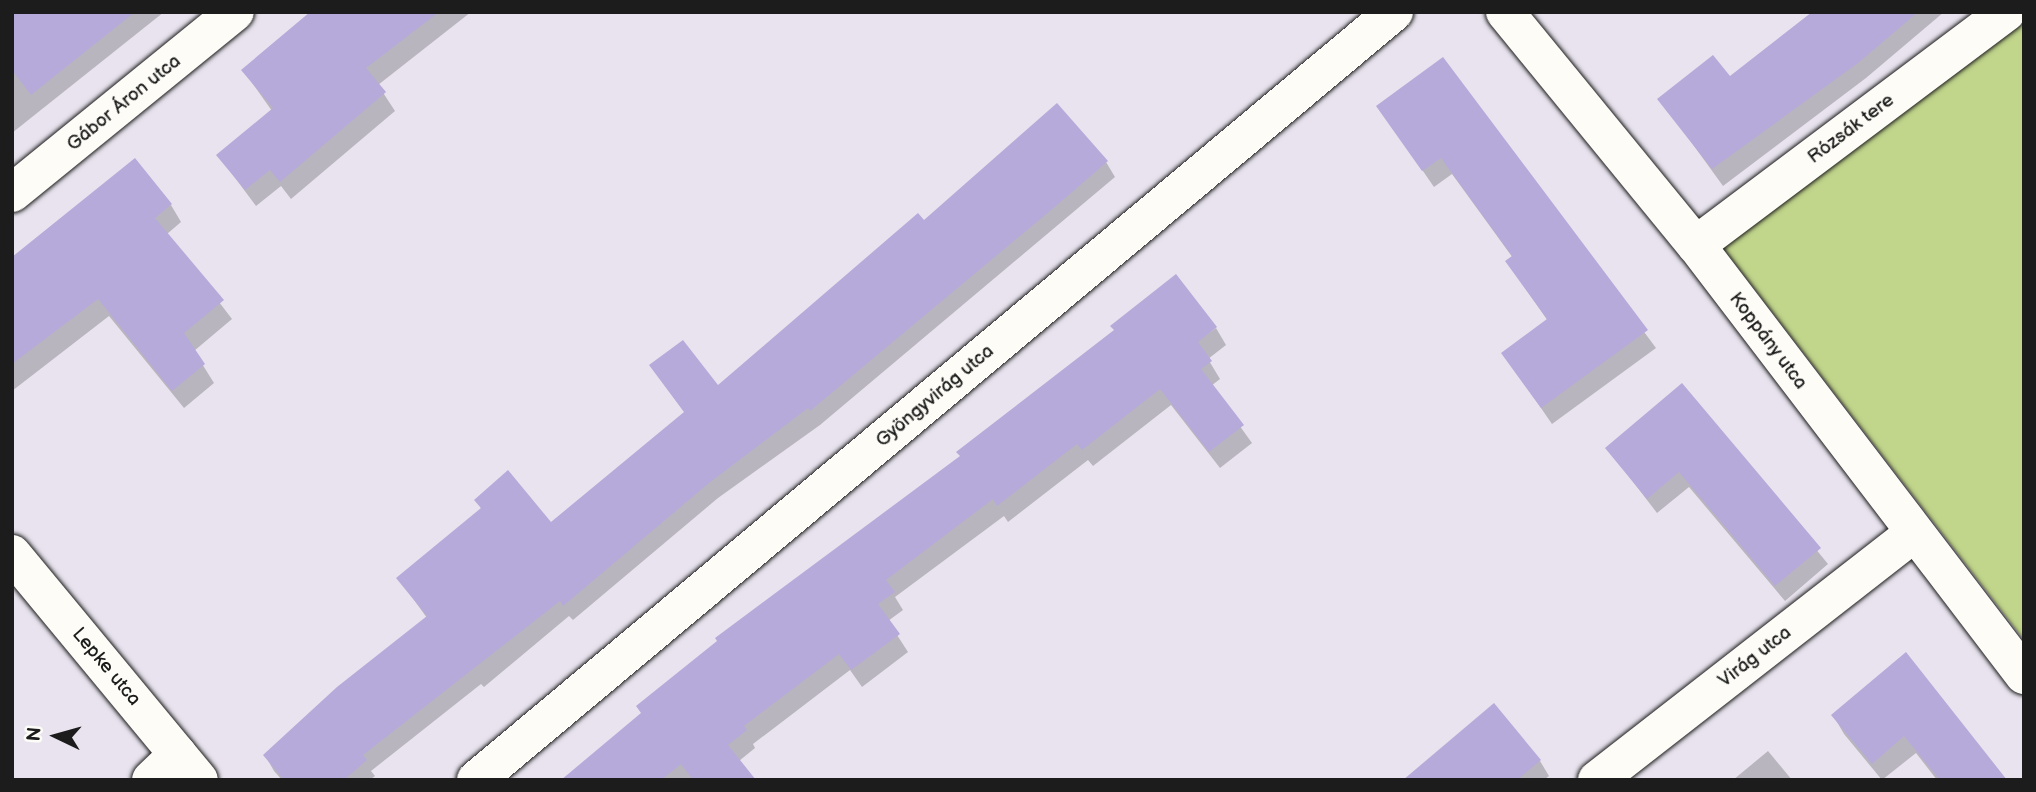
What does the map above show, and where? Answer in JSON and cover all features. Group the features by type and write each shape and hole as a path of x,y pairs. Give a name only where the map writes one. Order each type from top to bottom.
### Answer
{"street":[{"name":"Gábor Áron utca","path":"12,193 235,12"},
{"name":"Gyöngyvirág utca","path":"476,780 1394,12"},
{"name":"Koppány utca","path":"1505,12 1696,245 1913,534 2024,675"},
{"name":"Rózsák tere","path":"1696,245 2006,12"},
{"name":"Virág utca","path":"1597,780 1913,534"},
{"name":"Lepke utca","path":"12,554 176,771"}],"green space":[{"path":"2024,23 2024,640 1723,248"}],"building":[{"path":"12,12 135,12 31,95 12,70"},
{"path":"310,12 439,12 366,68 386,92 280,182 270,170 245,190 216,155 273,108 241,70"},
{"path":"1812,12 1918,12 1858,63 1712,169 1657,99 1713,55 1730,76"},
{"path":"1443,57 1648,330 1541,408 1501,353 1547,319 1505,261 1512,256 1441,158 1422,171 1376,106"},
{"path":"1057,103 1108,161 810,411 808,408 709,483 563,606 560,601 363,755 367,760 344,780 284,780 263,755 337,687 427,616 396,578 481,508 474,500 508,470 551,522 684,412 649,365 683,340 718,385 918,213 924,220"},
{"path":"135,158 172,204 155,218 224,300 184,333 205,364 172,391 98,299 12,364 12,257"},
{"path":"1176,274 1217,327 1198,342 1212,361 1201,369 1244,425 1209,452 1160,389 1082,450 1077,444 997,506 993,499 886,580 895,592 878,604 900,634 851,670 839,654 744,726 747,730 728,745 756,780 693,780 681,764 661,780 561,780 641,713 636,706 717,641 715,638 960,456 956,452 1114,330 1110,326"},
{"path":"1682,383 1821,548 1775,586 1679,472 1647,499 1605,448"},
{"path":"1906,652 2007,780 1940,780 1904,736 1872,764 1831,715"},
{"path":"1494,703 1541,760 1517,780 1403,780"}]}
